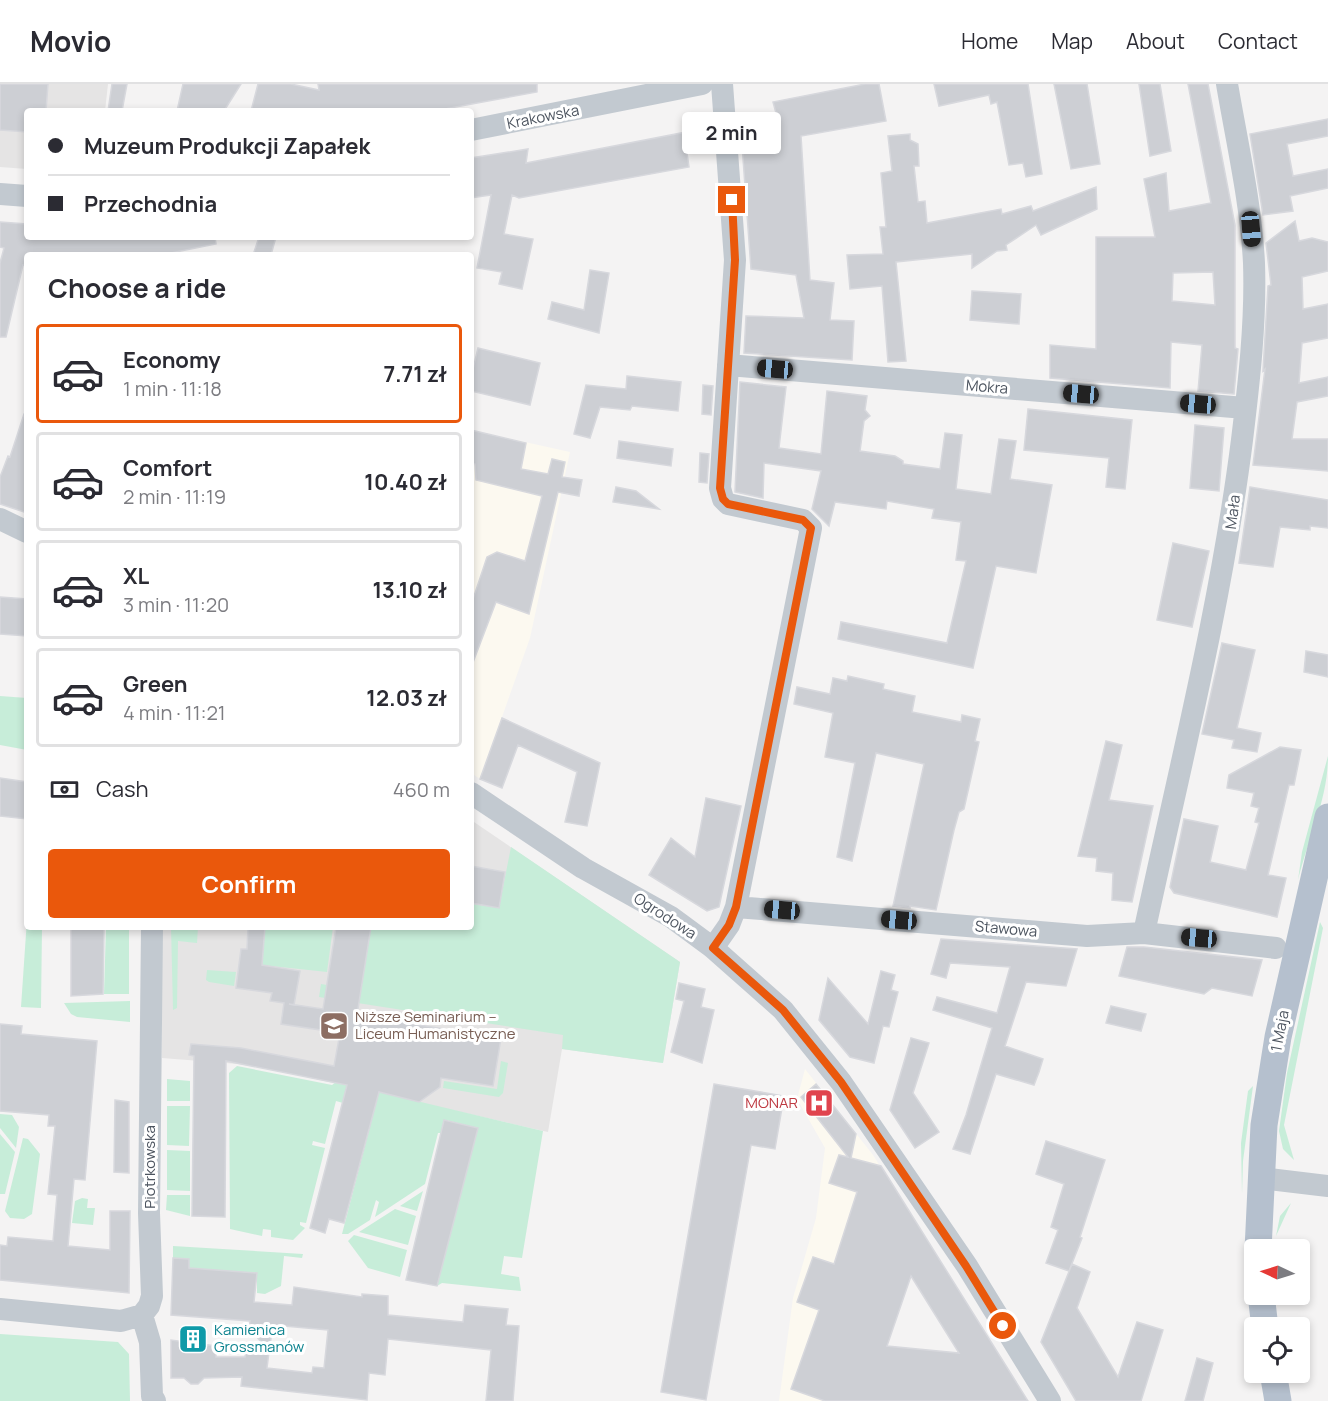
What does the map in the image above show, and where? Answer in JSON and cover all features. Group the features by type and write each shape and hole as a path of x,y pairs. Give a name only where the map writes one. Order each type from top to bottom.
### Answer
{"main road":[{"name":"1 Maja","path":"1258,1239 1264,1125 1278,1037 1328,817"},
{"path":"1275,1383 1278,1401"}],"street":[{"name":"Krakowska","path":"474,129 613,94 702,84"},
{"path":"713,948 729,925 736,907 811,528 803,520 728,504 723,499 720,488 735,260 722,84"},
{"name":"Mała","path":"1144,933 1230,534 1245,408 1252,333 1254,264 1249,211 1227,84"},
{"path":"0,194 24,196"},
{"name":"Mokra","path":"728,365 1245,408"},
{"path":"0,519 24,531"},
{"name":"Ogrodowa","path":"474,795 583,868 671,917 713,948 783,1010 841,1082 966,1266 1050,1401"},
{"name":"Stawowa","path":"736,907 1087,936 1144,933 1276,948"},
{"name":"Piotrkowska","path":"142,1315 149,1306 152,1296 149,1213 152,930"},
{"path":"1260,1178 1328,1185"},
{"path":"0,1309 121,1321 142,1315 150,1342 152,1396 155,1401"}],"shaded area":[{"path":"0,84 108,84 105,108 24,108 24,169 0,167"},
{"path":"474,431 570,452 530,638 480,779 474,775"},
{"path":"474,822 680,962 663,1063 562,1049 548,1132 276,1070 238,1064 162,1058 162,930 474,930"},
{"path":"805,1069 873,1155 924,1237 869,1401 779,1401 793,1298 816,1218 825,1148 797,1099"}],"green space":[{"path":"0,696 24,698 24,749 0,745"},
{"path":"1328,756 1325,788 1298,880 1302,852"},
{"path":"511,847 680,962 663,1063 562,1049 563,1035 319,997 321,984 327,985 369,930 474,930 474,904 499,908"},
{"path":"1320,922 1323,928 1284,1125 1294,1160 1283,1149 1279,1131 1287,1073"},
{"path":"26,930 42,930 41,1008 21,1007"},
{"path":"106,930 129,930 129,994 104,994"},
{"path":"171,930 198,930 197,943 178,941 177,1008 173,1010"},
{"path":"265,930 333,930 327,972 262,965"},
{"path":"207,970 236,972 234,986 209,982 206,980"},
{"path":"130,1001 130,1022 77,1017 71,1014 64,1003"},
{"path":"501,1061 508,1063 503,1093 499,1097 443,1088 444,1081 497,1089"},
{"path":"237,1066 332,1085 336,1082 347,1085 343,1103 336,1101 325,1144 313,1141 312,1145 325,1148 306,1223 300,1222 300,1225 305,1228 293,1240 271,1237 271,1230 263,1229 262,1236 230,1229 229,1073"},
{"path":"167,1079 190,1081 190,1101 167,1101"},
{"path":"1253,1086 1243,1161 1242,1194 1241,1143 1248,1091"},
{"path":"379,1092 543,1131 522,1258 504,1256 501,1274 519,1277 521,1291 442,1283 437,1286 477,1128 446,1120 443,1133 438,1133 425,1184 375,1217 379,1202 376,1200 370,1220 348,1234 342,1234"},
{"path":"167,1106 190,1106 189,1146 167,1145"},
{"path":"0,1114 12,1115 19,1127 16,1148 0,1128"},
{"path":"0,1134 15,1152 5,1194 0,1194"},
{"path":"23,1138 28,1139 40,1154 32,1214 24,1219 10,1218 5,1211"},
{"path":"167,1150 190,1151 190,1191 167,1190"},
{"path":"423,1191 417,1211 400,1206"},
{"path":"167,1195 190,1195 190,1216 166,1210"},
{"path":"82,1198 88,1199 87,1208 95,1208 93,1225 72,1223 75,1201"},
{"path":"1291,1203 1276,1236 1280,1216"},
{"path":"395,1209 416,1216 408,1245 359,1232"},
{"path":"354,1235 407,1250 400,1277 368,1268 348,1241"},
{"path":"173,1246 303,1254 302,1258 284,1256 281,1286 265,1294 257,1293 257,1273 189,1268 189,1259 173,1258"},
{"path":"0,1334 118,1342 129,1354 130,1401 0,1401"}],"building":[{"path":"0,84 48,84 46,108 24,108 24,132 0,130"},
{"path":"112,84 127,84 123,108 108,108"},
{"path":"183,84 241,84 226,108 178,108"},
{"path":"258,84 291,84 319,90 318,84 537,84 537,92 450,108 252,108"},
{"path":"865,84 879,84 886,121 801,136 810,280 834,283 830,320 854,321 852,360 744,353 746,316 804,318 796,275 751,269 740,117 776,113 773,102"},
{"path":"934,84 1028,84 1042,174 1026,177 1023,163 1009,165 997,102 991,104 989,95 939,106"},
{"path":"1054,84 1087,84 1100,164 1071,169"},
{"path":"1139,84 1160,84 1171,151 1150,156"},
{"path":"1188,84 1208,84 1235,225 1235,348 1238,349 1234,394 1198,391 1202,345 1171,342 1170,388 1050,378 1050,345 1096,349 1096,237 1155,237 1144,179 1166,173 1169,211 1211,203","holes":["1213,272 1215,305 1172,301 1173,273"]},
{"path":"1328,119 1328,136 1287,144 1293,176 1328,169 1328,188 1290,196 1293,211 1263,215 1250,134"},
{"path":"712,127 713,140 686,146 689,167 519,198 512,195 504,234 533,239 522,289 499,284 502,272 477,268 491,195 474,198 474,158 528,149 526,163"},
{"path":"910,134 910,140 918,144 919,166 914,166 918,202 925,201 927,223 1001,209 1002,214 1031,206 1033,211 1096,187 1097,209 1041,235 1036,225 1006,245 1007,250 997,251 972,268 972,254 896,262 906,361 888,362 882,286 850,289 847,255 883,254 880,227 886,227 881,173 892,171 888,136"},
{"path":"1295,221 1299,241 1312,238 1328,242 1328,271 1302,277 1303,309 1328,304 1328,338 1302,343 1299,383 1328,377 1328,396 1297,402 1292,439 1328,439 1328,471 1253,465 1265,369 1263,371 1268,286 1271,285 1266,243"},
{"path":"0,222 24,224 24,240 215,240 216,244 176,252 24,252 24,265 6,337 0,337 0,263 4,248 0,247"},
{"path":"258,240 275,240 272,252 254,252"},
{"path":"590,270 609,273 599,333 548,319 552,302 584,310"},
{"path":"972,291 1021,294 1019,324 970,320"},
{"path":"478,348 540,363 530,405 474,392 474,365"},
{"path":"627,376 681,382 678,411 632,406 630,410 600,407 590,438 574,434 586,385 626,389"},
{"path":"740,382 786,387 779,448 821,454 827,391 867,396 865,410 870,416 864,421 860,451 895,456 903,461 903,464 940,469 945,433 962,435 956,489 991,494 999,439 1016,441 1010,479 1052,485 1036,573 996,566 973,668 838,639 841,622 947,643 966,561 956,560 961,522 932,518 934,509 887,501 886,509 835,502 829,526 812,509 821,471 764,463 763,498 735,492"},
{"path":"703,385 713,386 711,415 702,414"},
{"path":"1028,409 1132,420 1125,489 1106,487 1109,458 1024,450"},
{"path":"24,414 24,512 0,504 0,477 8,456 10,457"},
{"path":"1195,425 1224,428 1219,491 1190,488"},
{"path":"474,431 526,443 521,469 548,474 552,459 565,462 562,477 582,480 579,496 558,492 529,614 496,602 474,660 474,596 487,557 497,552 525,561 542,496 476,480"},
{"path":"619,441 673,449 671,466 617,458"},
{"path":"700,453 709,454 707,483 699,482"},
{"path":"616,487 636,491 659,509 613,502"},
{"path":"1250,487 1328,500 1328,528 1310,526 1310,530 1280,527 1273,567 1239,563"},
{"path":"1173,543 1209,551 1192,627 1157,620"},
{"path":"0,597 24,599 24,636 0,634"},
{"path":"1222,643 1255,650 1237,728 1261,733 1257,752 1232,748 1234,740 1202,734"},
{"path":"1306,651 1328,655 1328,677 1304,672"},
{"path":"848,676 884,684 883,689 915,696 912,712 961,722 962,715 980,719 975,741 979,742 964,809 959,812 954,830 936,910 893,906 924,764 876,753 852,861 837,857 855,763 825,757 833,713 794,704 797,687 830,694 833,678 847,681"},
{"path":"502,718 600,763 587,826 565,822 577,772 518,745 502,788 480,779"},
{"path":"1106,741 1122,745 1109,800 1153,806 1132,902 1112,900 1113,873 1096,871 1097,858 1078,856"},
{"path":"1280,747 1301,750 1294,785 1289,785 1268,875 1286,878 1277,917 1174,893 1170,887 1184,819 1218,826 1210,862 1246,870 1259,823 1255,822 1259,808 1251,806 1254,793 1227,788 1229,775"},
{"path":"0,778 24,782 24,819 0,816"},
{"path":"706,798 741,806 719,907 707,911 649,875 671,838 695,857"},
{"path":"474,867 505,872 499,908 474,904"},
{"path":"71,930 104,930 103,994 71,996"},
{"path":"248,930 265,930 262,965 300,971 294,1005 323,1009 336,930 371,930 357,1015 501,1038 493,1086 441,1078 440,1087 419,1102 379,1092 344,1223 329,1219 325,1233 310,1228 347,1085 226,1061 225,1217 192,1216 194,1056 189,1055 191,1044 241,1048 334,1066 340,1033 281,1024 284,1003 270,1001 272,993 236,988 241,949 247,949"},
{"path":"941,939 1077,949 1066,986 1026,982 1005,1046 1043,1059 1039,1072 1034,1085 996,1074 970,1154 953,1149 966,1115 992,1028 933,1010 937,997 997,1013 1010,967 950,963 946,978 931,974"},
{"path":"1127,947 1262,960 1252,996 1212,988 1204,994 1119,976"},
{"path":"881,971 895,975 891,990 898,992 889,1027 883,1026 874,1063 850,1057 819,1020 828,978 868,1024"},
{"path":"679,983 705,989 701,1007 714,1010 702,1063 671,1052 684,1001 676,999"},
{"path":"1111,1006 1146,1014 1141,1031 1106,1023"},
{"path":"0,1024 22,1026 21,1034 97,1041 85,1180 74,1179 68,1246 110,1250 110,1211 130,1211 129,1293 0,1280 0,1245 7,1246 8,1237 53,1241 57,1195 48,1194 55,1126 48,1126 49,1115 0,1111"},
{"path":"911,1038 929,1043 913,1093 939,1132 915,1148 890,1110"},
{"path":"714,1084 784,1096 775,1149 751,1145 706,1400 661,1392"},
{"path":"816,1084 856,1134 851,1158 881,1166 1028,1401 825,1401 791,1389 819,1310 797,1302 813,1257 834,1264 857,1192 829,1183 839,1155 848,1157 801,1097","holes":["911,1276 959,1353 887,1346"]},
{"path":"115,1100 129,1102 129,1173 114,1172"},
{"path":"444,1120 478,1128 437,1286 406,1280"},
{"path":"1046,1141 1105,1160 1080,1237 1082,1238 1069,1271 1046,1263 1058,1230 1051,1227 1064,1184 1036,1174"},
{"path":"173,1258 189,1259 189,1268 257,1273 254,1302 292,1305 294,1287 362,1297 362,1294 388,1296 388,1315 463,1322 465,1305 508,1309 506,1325 519,1326 513,1401 486,1401 491,1350 388,1339 385,1375 369,1373 367,1400 241,1386 242,1377 204,1378 198,1384 191,1384 184,1378 171,1378 171,1340 216,1346 216,1357 245,1357 246,1350 269,1352 249,1327 250,1321 171,1315","holes":["273,1325 328,1330 324,1368 313,1367 312,1373 267,1368"]},
{"path":"1072,1264 1090,1272 1077,1308 1118,1377 1137,1322 1163,1330 1141,1401 1076,1401 1041,1342"},
{"path":"1197,1358 1213,1363 1203,1401 1185,1401"}],"place":[{"name":"Niższe Seminarium – Liceum Humanistyczne","path":"334,1026"},
{"name":"MONAR","path":"819,1103"},
{"name":"Kamienica Grossmanów","path":"193,1339"}],"route":[{"path":"732,200 735,260 720,488 723,499 728,504 803,520 811,528 736,907 729,925 713,948 783,1010 841,1082 966,1266 1003,1326"}]}
